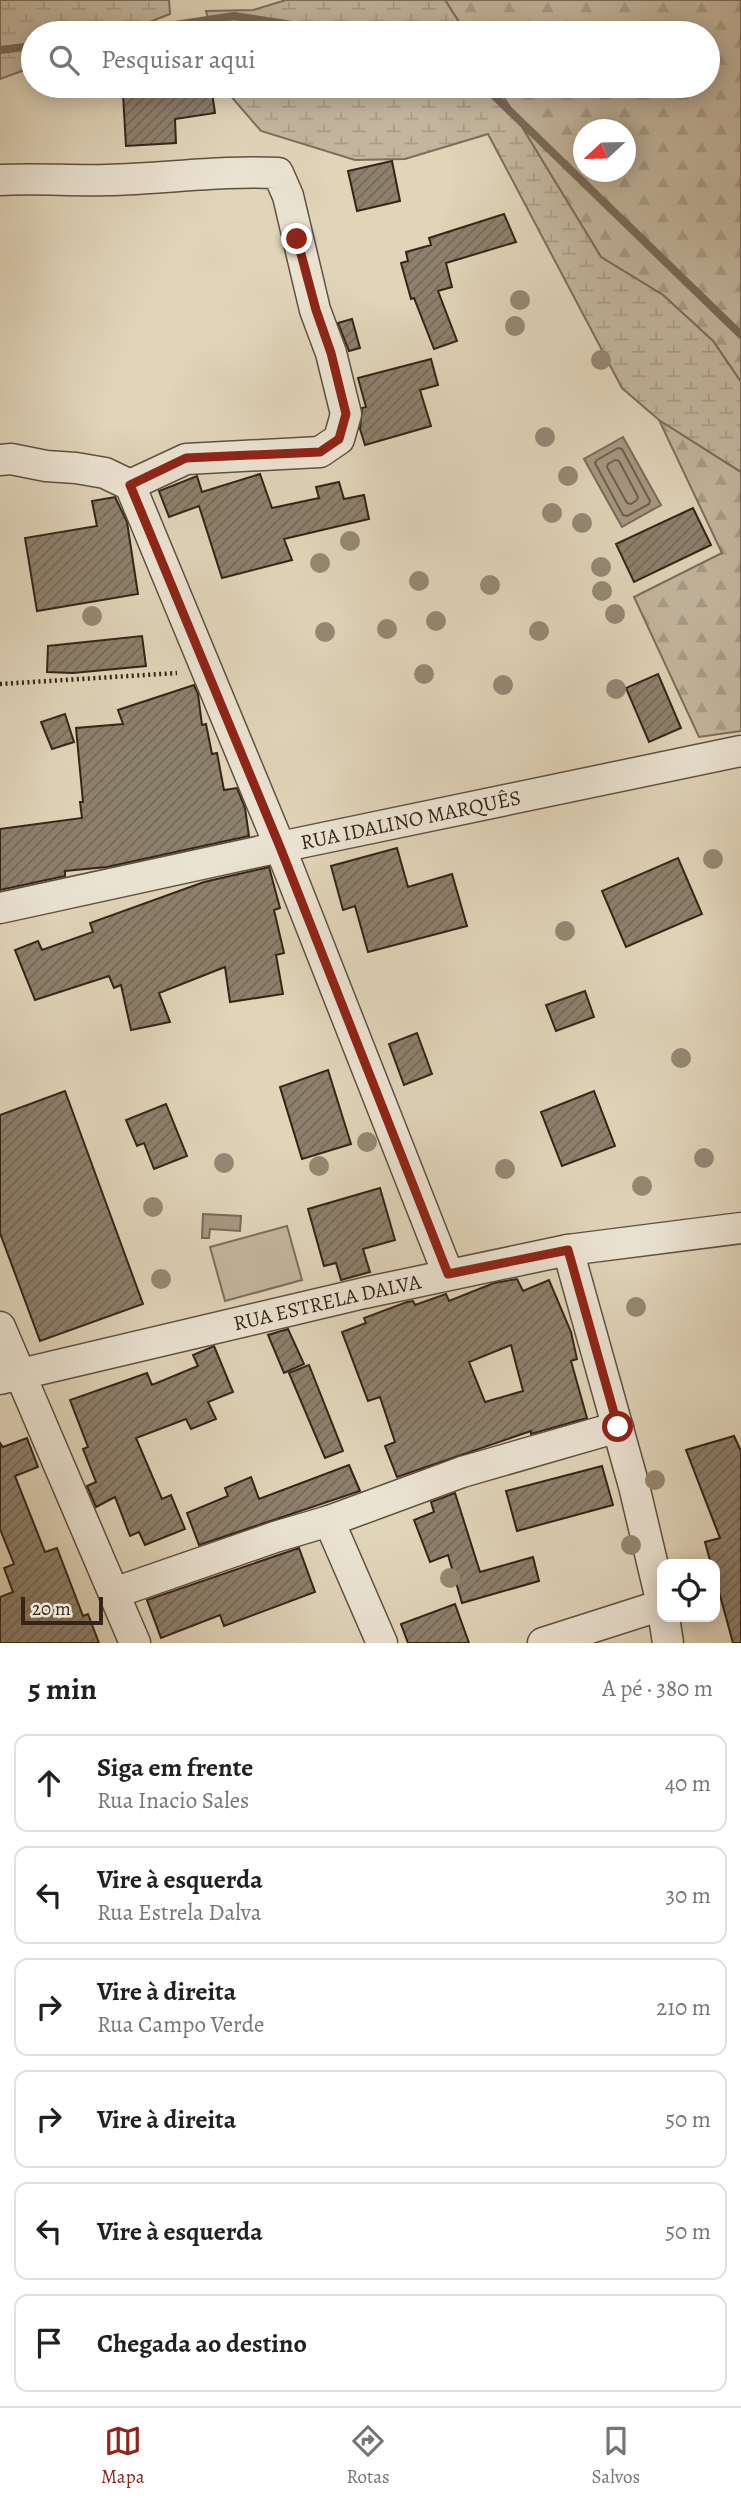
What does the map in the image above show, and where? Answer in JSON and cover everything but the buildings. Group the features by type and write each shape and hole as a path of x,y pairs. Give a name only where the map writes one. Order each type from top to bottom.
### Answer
{"street":[{"path":"0,180 105,180 278,173 288,197 312,298 331,353 346,414 339,439 320,452 186,458 130,485"},
{"path":"0,460 10,459 105,473 130,485 280,847 448,1274"},
{"name":"RUA IDALINO MARQUÊS","path":"0,908 741,751"},
{"name":"RUA ESTRELA DALVA","path":"10,1378 448,1274 568,1250 741,1228"},
{"path":"568,1250 618,1427 657,1584"},
{"path":"0,1327 10,1378 114,1592 135,1643"},
{"path":"114,1592 329,1521 462,1472 618,1427"},
{"path":"329,1521 382,1643"},
{"path":"543,1643 657,1606"},
{"path":"665,1622 668,1643"}],"path":[{"path":"0,684 206,671"}],"green space":[{"path":"0,0 169,0 170,14 152,21 21,21 21,71 0,79"},
{"path":"286,0 445,0 458,21 209,21 206,11 253,10"},
{"path":"445,0 741,0 741,382 713,341 663,295 601,257 504,98 720,98 720,21 458,21"},
{"path":"232,98 504,98 601,257 663,295 713,341 741,382 741,472 659,420 622,388 488,134 405,159 355,160 261,131"},
{"path":"659,420 741,472 741,731 699,737 634,597 722,553"},
{"path":"287,1226 302,1280 225,1301 210,1247"}],"water":[{"path":"623,437 661,505 622,527 584,459"},
{"path":"203,1214 241,1216 240,1231 210,1229 209,1238 202,1238"}],"waterway":[{"path":"201,21 234,16 266,21"},
{"path":"0,50 21,47"},
{"path":"496,98 741,335"}],"route":[{"path":"297,239 346,414 339,439 320,452 186,458 130,485 280,847 448,1274 568,1250 618,1427"}]}
